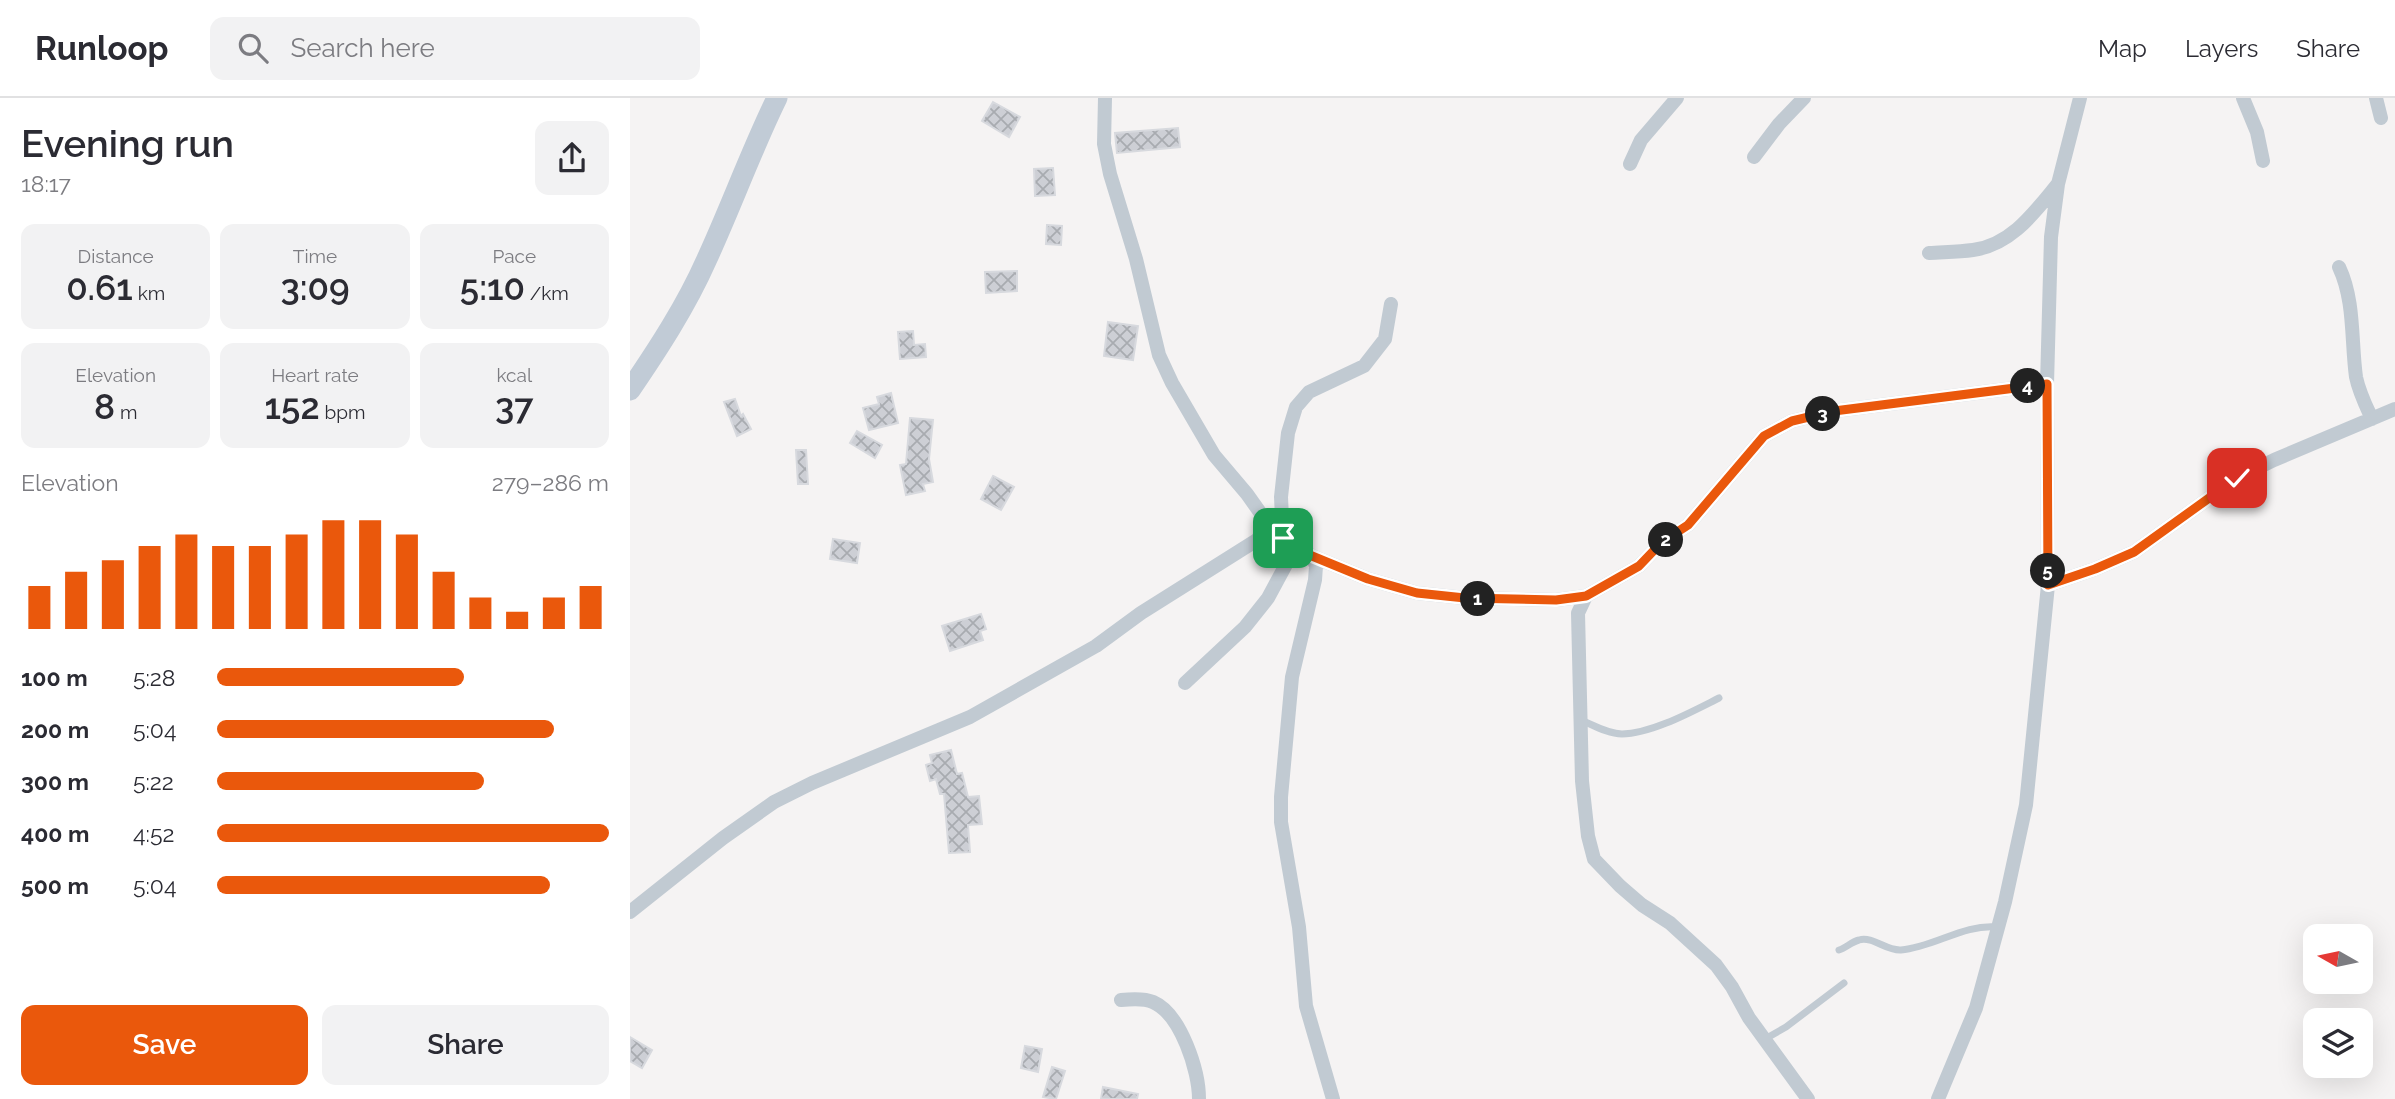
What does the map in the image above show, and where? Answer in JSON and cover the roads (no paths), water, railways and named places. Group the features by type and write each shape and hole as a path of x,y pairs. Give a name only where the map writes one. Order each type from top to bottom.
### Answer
{"main road":[{"path":"630,390 684,305 777,98"}],"street":[{"path":"1105,98 1104,144 1110,174 1136,259 1159,355 1172,383 1214,455 1283,538 1312,556 1368,579 1417,593 1465,598 1543,600 1586,596 1639,566 1662,542 1688,525 1764,436 1792,421 1834,411 2047,384"},
{"path":"1630,164 1641,140 1677,98"},
{"path":"1754,157 1779,124 1804,98"},
{"path":"1938,1099 1976,1008 1998,928 2026,805 2048,585 2047,384 2051,237 2058,184 2080,98"},
{"path":"2243,98 2257,132 2263,161"},
{"path":"2376,98 2381,118"},
{"path":"1929,253 1975,250 2007,238 2058,184"},
{"path":"2339,267 2350,309 2357,378 2372,419"},
{"path":"1283,538 1282,497 1288,433 1296,407 1310,392 1353,373 1370,360 1385,339 1391,304"},
{"path":"2048,585 2134,552 2237,478 2395,410"},
{"path":"630,912 723,838 774,802 811,783 970,717 1096,646 1163,598 1256,540 1263,532 1264,518"},
{"path":"1185,683 1245,627 1268,598 1296,546"},
{"path":"1312,556 1316,566 1315,580 1292,677 1281,821 1299,927 1306,1006 1333,1099"},
{"path":"1586,596 1578,613 1580,719 1582,781 1588,836 1594,859 1620,886 1642,905 1670,923 1716,965 1764,1039 1808,1099"},
{"path":"1121,1000 1152,1001 1167,1011 1177,1025 1192,1061 1199,1099"}],"lane":[{"path":"1580,719 1610,732 1629,733 1682,716 1719,698"},
{"path":"1839,950 1860,939 1901,950 1944,940 1971,928 1998,928"},
{"path":"1764,1039 1786,1027 1844,983"}]}
